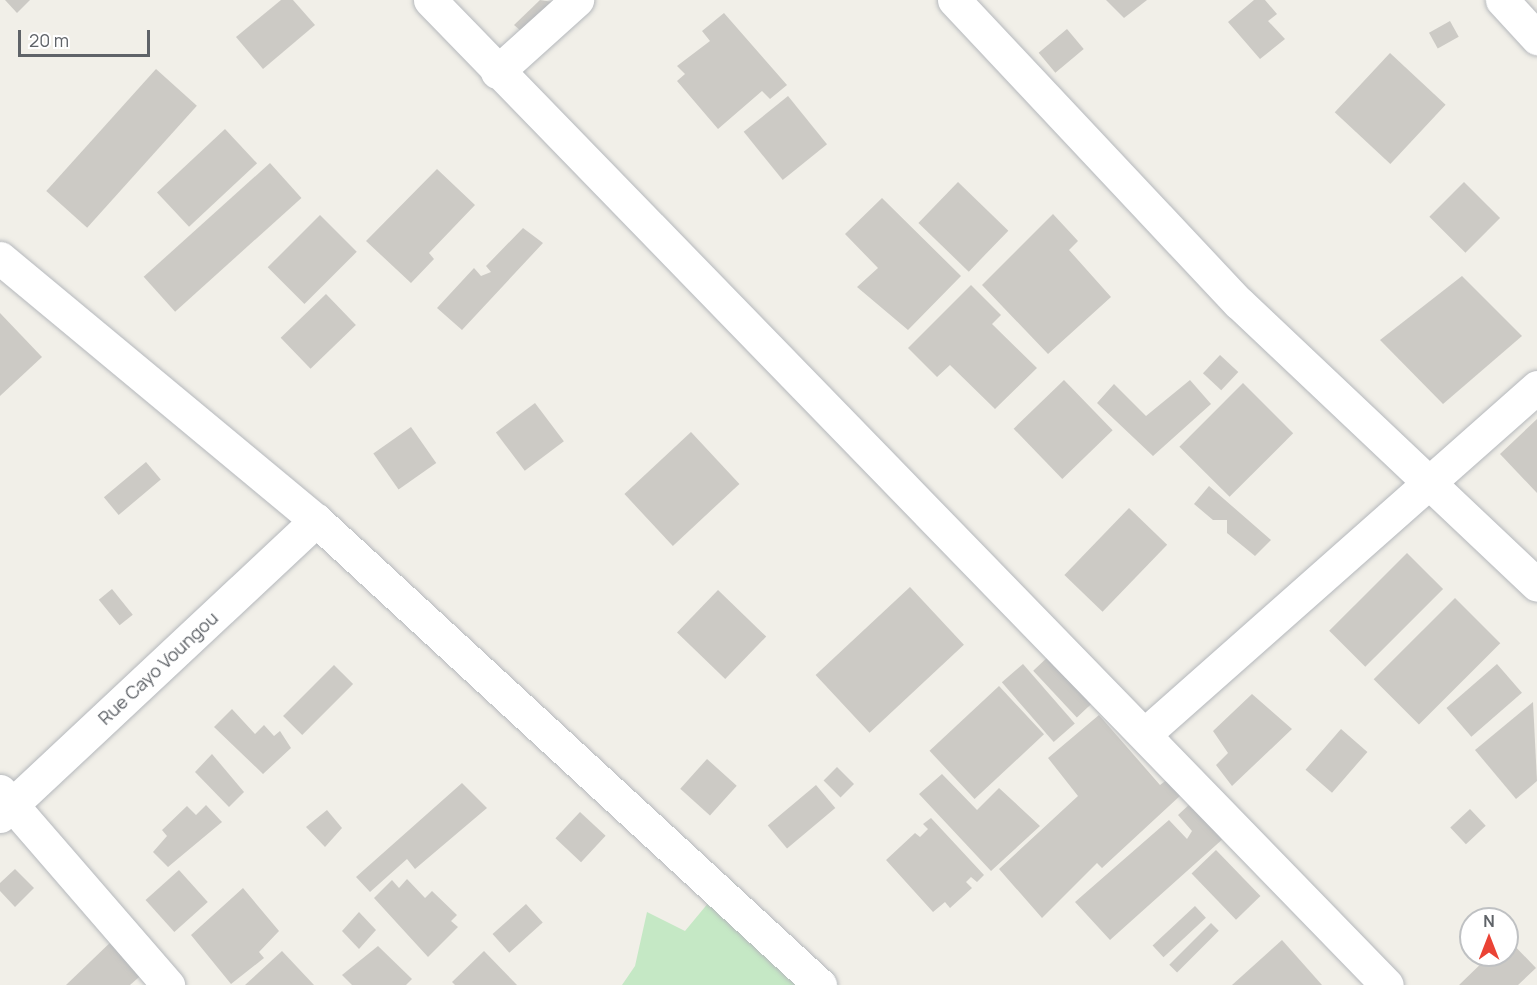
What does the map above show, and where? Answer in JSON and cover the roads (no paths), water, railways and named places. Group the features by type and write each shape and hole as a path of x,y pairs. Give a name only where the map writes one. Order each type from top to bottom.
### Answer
{"street":[{"path":"429,0 1146,733 1387,985"},
{"path":"497,72 577,0"},
{"path":"954,0 1239,303 1537,585"},
{"path":"1502,0 1537,38"},
{"path":"0,258 316,520 820,985"},
{"path":"1146,733 1537,387"},
{"name":"Rue Cayo Voungou","path":"4,804 316,520"},
{"path":"4,804 168,985"}]}
